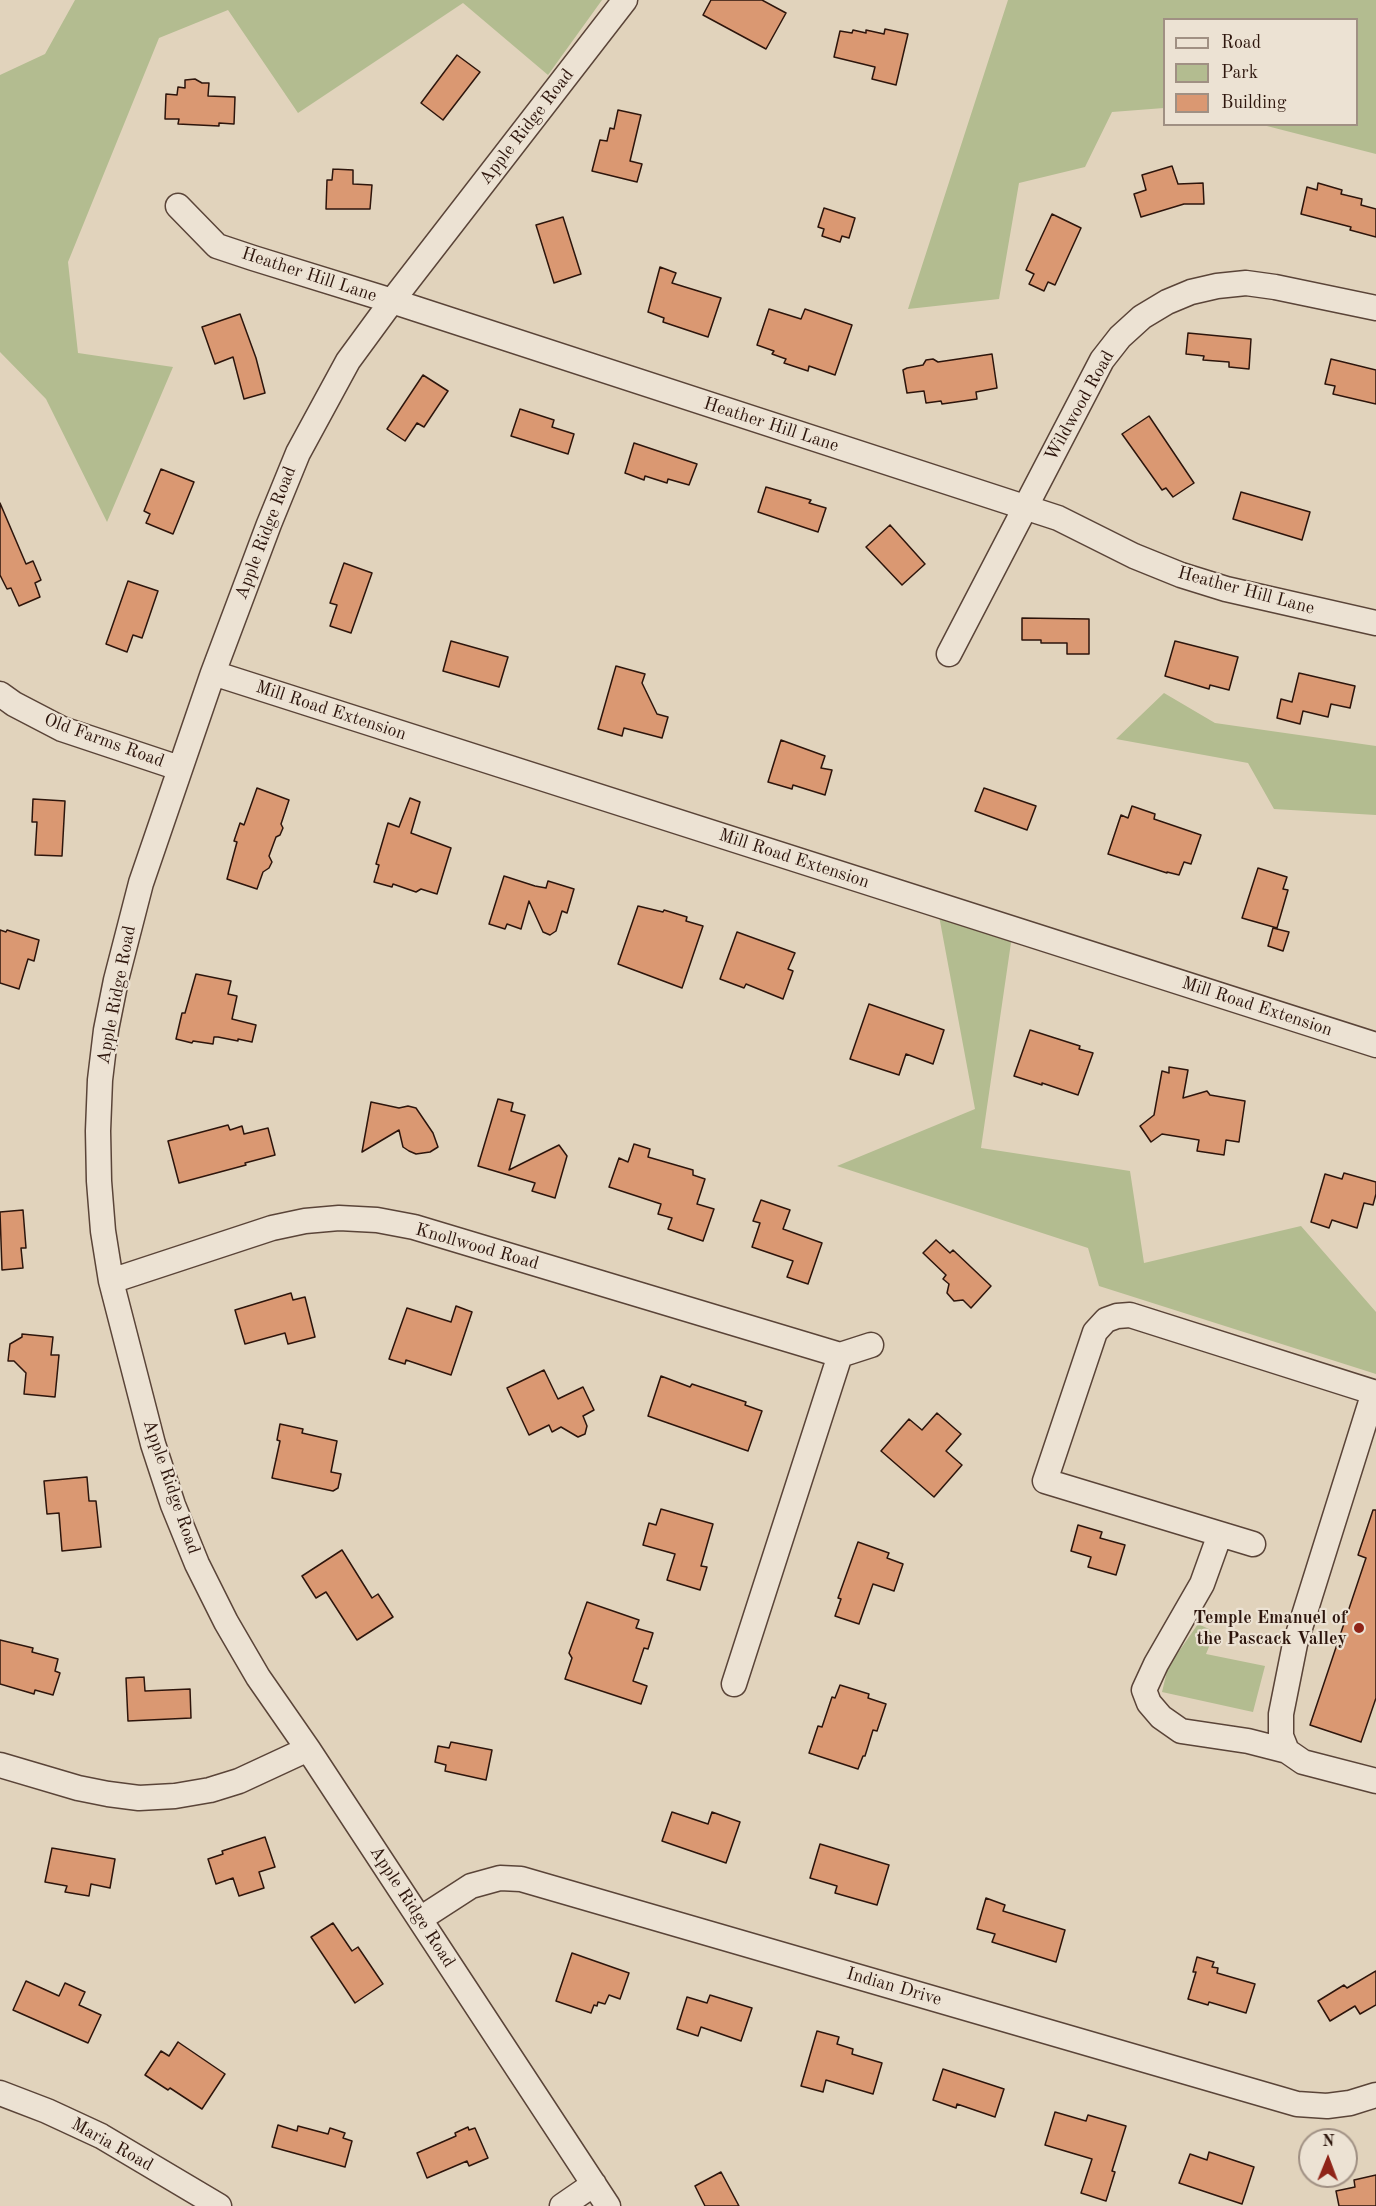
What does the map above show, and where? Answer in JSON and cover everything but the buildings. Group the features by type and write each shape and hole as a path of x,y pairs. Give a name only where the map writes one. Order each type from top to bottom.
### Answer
{"street":[{"name":"Apple Ridge Road","path":"608,2206 308,1749 258,1677 225,1622 197,1564 173,1505 153,1444 111,1281 103,1231 98,1141 100,1080 106,1030 116,980 141,883 213,673 298,453 348,361 625,0"},
{"name":"Heather Hill Lane","path":"178,206 217,246 1058,518 1134,556 1181,576 1376,623"},
{"name":"Wildwood Road","path":"949,654 1102,360 1142,317 1167,302 1191,292 1217,286 1246,284 1275,286 1376,308"},
{"name":"Mill Road Extension","path":"213,673 1376,1045"},
{"name":"Old Farms Road","path":"0,694 22,709 62,729 179,768"},
{"name":"Knollwood Road","path":"111,1281 272,1228 305,1221 339,1218 377,1220 414,1227 840,1355"},
{"path":"1253,1544 1045,1481 1095,1332 1106,1320 1130,1315 1375,1393 1295,1644 1281,1714 1281,1736 1287,1750"},
{"path":"734,1684 840,1355 871,1345"},
{"path":"1220,1534 1202,1584 1156,1664 1144,1690 1149,1703 1161,1717 1182,1731 1287,1750 1303,1762 1376,1781"},
{"path":"0,1765 78,1788 139,1798 175,1796 210,1790 239,1781 308,1749"},
{"name":"Indian Drive","path":"420,1919 471,1886 500,1878 521,1879 1297,2104 1327,2106 1376,2096"},
{"name":"Maria Road","path":"0,2093 47,2111 101,2136 219,2206"},
{"path":"561,2206 594,2184"}],"green space":[{"path":"75,0 602,0 548,75 463,3 298,113 228,10 159,38 68,262 78,353 173,367 107,522 46,399 0,352 0,75 45,54"},
{"path":"1008,0 1376,0 1376,154 1267,126 1358,126 1358,18 1163,18 1163,108 1112,112 1085,167 1019,183 999,299 908,309"},
{"path":"1164,693 1215,723 1376,746 1376,815 1274,809 1248,763 1116,739"},
{"path":"937,905 1013,929 981,1148 1130,1171 1144,1263 1301,1226 1376,1312 1376,1374 1099,1286 1088,1248 837,1166 975,1109"},
{"path":"1198,1624 1209,1629 1213,1637 1206,1654 1265,1666 1253,1712 1162,1692 1168,1667"}],"place":[{"name":"Temple Emanuel of the Pascack Valley","path":"1359,1628"}]}
